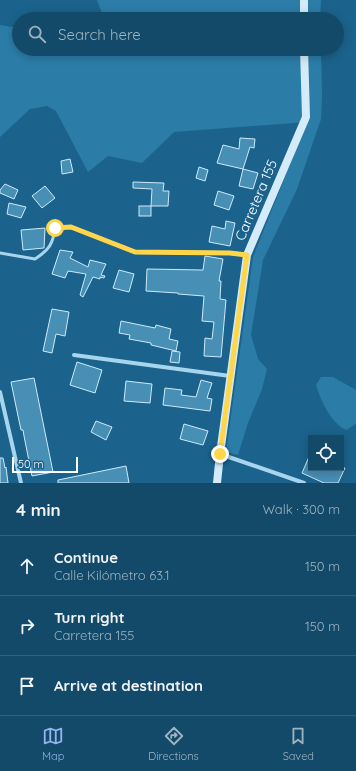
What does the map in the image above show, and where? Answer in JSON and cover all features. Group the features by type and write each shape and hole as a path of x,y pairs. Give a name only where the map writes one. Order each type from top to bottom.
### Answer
{"street":[{"path":"304,0 304,12"},
{"name":"Carretera 155","path":"217,483 247,255 306,117 304,56"},
{"path":"71,227 135,252 230,253 247,255"},
{"path":"74,355 230,376"},
{"path":"0,392 21,483"},
{"path":"220,454 304,483"}],"lane":[{"path":"0,253 35,259 46,251 52,241 55,228 71,227"}],"shaded area":[{"path":"97,0 321,0 320,12 101,12"},
{"path":"0,25 12,27 12,56 321,56 321,119 297,189 263,260 251,335 258,359 267,369 262,389 248,423 238,455 226,452 253,257 307,122 174,132 142,163 108,156 88,172 56,111 47,106 30,109 0,137"},
{"path":"321,377 333,377 356,390 356,424 346,430 331,417 327,411 316,385"}],"building":[{"path":"240,138 255,139 254,148 250,147 243,169 217,163 223,145 239,149"},
{"path":"70,159 73,172 62,174 61,161"},
{"path":"199,167 208,170 205,181 196,178"},
{"path":"243,169 258,173 253,189 239,186"},
{"path":"133,182 164,183 163,191 169,191 168,206 151,206 152,189 133,188"},
{"path":"5,184 18,190 14,199 0,193 0,190"},
{"path":"45,186 55,198 42,208 32,196"},
{"path":"218,191 234,196 229,210 214,205"},
{"path":"9,203 26,207 21,218 7,214"},
{"path":"139,206 151,206 151,216 139,216"},
{"path":"226,221 235,223 230,246 209,242 212,226 225,229"},
{"path":"45,228 44,248 23,250 21,230"},
{"path":"60,250 73,252 70,258 88,267 90,260 106,264 101,275 105,276 104,278 100,277 100,279 93,277 83,297 80,295 86,274 68,271 65,278 52,274"},
{"path":"205,256 223,259 219,281 221,281 220,299 226,300 221,357 204,356 205,338 212,339 214,322 202,321 204,296 146,291 147,269 203,270"},
{"path":"119,270 134,274 129,292 113,288"},
{"path":"52,309 69,312 65,336 56,334 52,353 43,351"},
{"path":"121,321 155,328 156,325 171,329 169,339 178,341 176,351 151,345 151,343 129,339 130,335 119,333"},
{"path":"172,351 180,352 179,363 170,362"},
{"path":"77,362 102,370 95,393 70,385"},
{"path":"34,378 53,472 32,476 23,430 21,430 11,382"},
{"path":"201,380 212,383 207,398 212,399 210,411 163,405 165,388 182,390 181,395 196,397"},
{"path":"126,381 152,384 150,403 124,401"},
{"path":"96,421 112,427 106,440 91,432"},
{"path":"184,424 208,431 203,445 180,439"},
{"path":"0,458 3,458 5,468 6,467 8,483 0,483"},
{"path":"308,459 308,471 344,471 338,483 324,483 302,473"},
{"path":"126,466 129,483 58,483 58,480"}],"route":[{"path":"55,228 71,227 135,252 230,253 247,255 220,454"}]}
